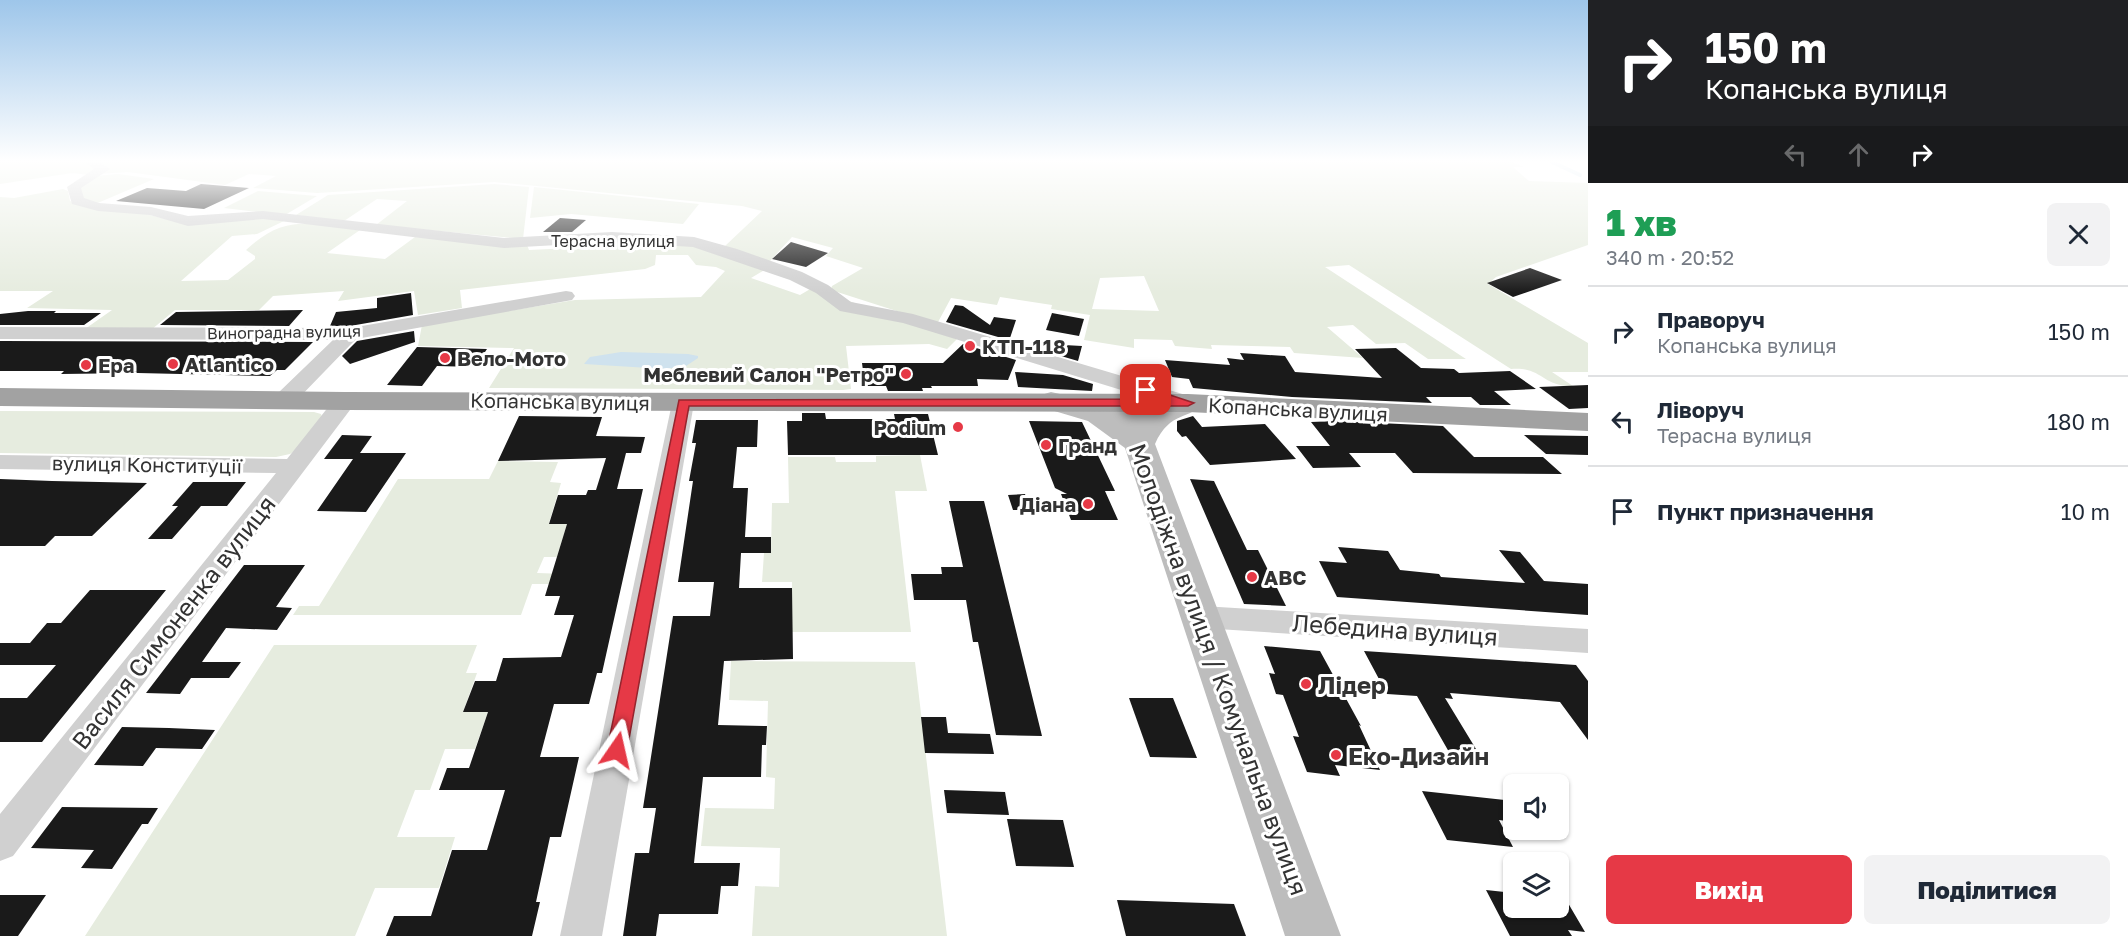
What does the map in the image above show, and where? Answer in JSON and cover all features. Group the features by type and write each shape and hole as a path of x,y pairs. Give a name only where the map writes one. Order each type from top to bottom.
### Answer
{"highway":[{"name":"Копанська вулиця","path":"0,397 683,403 1049,401 1188,403 1482,419 1588,422"}],"main road":[{"path":"1049,401 1082,407 1100,414 1117,424 1138,444 1148,425 1160,414 1188,403"},
{"name":"Молодіжна вулиця / Комунальна вулиця","path":"1124,402 1313,936"}],"street":[{"name":"Терасна вулиця","path":"89,206 151,211 188,221 262,215 504,243 633,237 681,240 710,246 810,282 846,307 900,316 1188,403"},
{"name":"Виноградна вулиця","path":"0,333 350,334 566,296"},
{"path":"285,399 350,334"},
{"name":"Василя Симоненка вулиця","path":"0,843 345,401"},
{"path":"581,936 683,403"},
{"name":"вулиця Конституції","path":"0,462 295,466"},
{"name":"Лебедина вулиця","path":"1202,617 1588,641"}],"shaded area":[{"path":"0,206 83,206 135,211 173,221 251,216 284,221 257,234 232,236 181,281 228,280 255,259 255,256 246,250 261,238 274,230 300,224 360,230 327,253 385,259 415,237 527,245 529,250 612,246 617,240 695,246 766,269 751,278 800,295 812,288 957,339 947,349 929,344 846,346 851,389 843,390 489,388 514,348 418,346 422,325 575,300 701,297 725,271 716,267 696,265 688,255 656,255 655,265 645,269 460,290 462,308 418,315 414,291 338,301 344,291 273,296 259,310 175,310 151,330 85,329 112,310 27,308 53,291 0,291"},
{"path":"229,206 301,206 285,215 224,208"},
{"path":"311,206 367,206 344,221 296,215"},
{"path":"401,206 527,206 523,239 376,225"},
{"path":"532,206 698,206 683,224 571,214 530,218"},
{"path":"739,206 1588,206 1588,245 1496,277 1488,284 1588,343 1588,372 1552,372 1573,386 1555,383 1529,371 1511,369 1349,265 1325,267 1466,359 1428,359 1405,343 1376,344 1353,325 1327,327 1363,358 1294,353 1290,347 1211,345 1212,349 1175,346 1172,340 1134,339 1134,348 1084,340 1090,315 1051,309 1052,305 1000,297 997,305 951,298 937,324 831,290 832,286 863,268 826,256 833,248 792,237 769,262 725,246 762,211","holes":["1144,276 1159,311 1092,309 1100,278"]},
{"path":"0,411 314,412 321,414 322,417 296,450 276,457 0,453"},
{"path":"920,455 927,491 895,491 911,632 762,632 792,607 792,582 762,582 764,553 771,552 772,503 789,503 788,457 835,457 836,462 876,462 876,456"},
{"path":"498,461 558,462 550,482 561,483 549,523 567,524 557,557 544,557 537,573 567,574 564,584 532,584 521,615 293,615 299,606 319,606 398,479 489,479"},
{"path":"274,645 477,645 466,673 477,673 463,712 488,712 475,749 445,749 430,790 415,790 397,837 455,837 439,888 375,888 355,936 85,936"},
{"path":"731,661 915,662 947,936 752,936 755,886 779,887 780,848 701,846 705,808 774,809 775,778 766,777 768,701 729,700"}],"water":[{"path":"621,352 688,354 698,356 698,358 686,366 665,369 584,364 590,357"}],"building":[{"path":"167,206 211,206 204,209"},
{"path":"560,218 586,220 572,232 543,232"},
{"path":"791,242 828,253 806,267 772,259"},
{"path":"1530,268 1562,280 1513,297 1487,283"},
{"path":"411,293 413,315 350,326 330,326 336,312 377,308 377,298"},
{"path":"955,305 963,306 990,325 994,317 1016,320 1010,338 1023,340 1022,344 946,322"},
{"path":"303,310 289,326 160,325 176,312"},
{"path":"28,311 101,313 84,325 0,325 0,314"},
{"path":"1052,313 1084,319 1079,336 1046,330"},
{"path":"414,331 415,342 350,364 342,356 357,341"},
{"path":"0,341 313,342 285,370 277,370 270,376 61,374 64,371 0,371"},
{"path":"963,344 1016,360 1008,380 977,379 978,386 931,386 932,388 922,388 923,391 888,391 886,386 865,386 862,363 943,363"},
{"path":"1064,345 1082,346 1078,361 1061,356"},
{"name":"Вело-Мото","path":"417,347 487,349 475,367 437,366 422,386 387,385"},
{"path":"1396,348 1421,368 1454,369 1459,373 1510,371 1536,389 1494,391 1511,405 1480,405 1471,397 1426,397 1432,403 1292,397 1193,388 1189,379 1172,377 1165,360 1230,365 1227,358 1244,360 1240,353 1285,356 1295,372 1382,378 1355,349"},
{"path":"1015,372 1063,375 1093,384 1092,391 1018,387"},
{"path":"1588,385 1588,408 1569,409 1539,387"},
{"path":"802,413 825,413 826,419 895,419 894,414 928,414 938,455 788,455 787,421 802,421"},
{"path":"519,416 602,417 596,436 645,437 641,453 626,453 617,489 643,489 602,673 597,673 589,704 554,704 540,757 579,757 561,837 550,837 536,902 540,902 532,936 386,936 394,916 431,916 452,850 487,850 505,790 439,790 447,768 469,768 488,712 463,712 475,681 496,681 503,658 561,657 574,615 554,615 560,596 545,596 567,524 549,524 558,495 586,495 588,490 596,490 606,458 498,461"},
{"path":"1193,416 1202,427 1265,424 1296,459 1210,465 1186,436 1182,437 1177,431 1177,421"},
{"path":"696,420 758,420 757,447 737,447 733,488 748,488 745,537 771,537 771,553 741,553 739,588 792,588 793,659 724,661 718,725 767,726 766,745 762,745 761,777 703,777 694,863 740,863 738,886 721,886 718,914 659,914 656,936 623,936 635,853 649,853 656,808 643,808 673,616 710,616 714,582 678,582 693,481 689,481 696,443 692,443"},
{"name":"Гранд","path":"1029,421 1082,422 1115,491 1105,491 1118,520 1071,520 1061,494 1067,494 1055,488"},
{"path":"1311,422 1443,426 1474,457 1543,457 1562,474 1413,473 1395,453 1349,453 1361,467 1313,468 1296,446 1330,446"},
{"path":"342,435 372,436 360,453 406,453 366,512 317,511 353,459 324,459"},
{"path":"1524,435 1588,436 1588,455 1546,454"},
{"path":"0,479 147,483 92,536 55,536 45,546 0,546"},
{"path":"1190,479 1214,481 1247,550 1258,550 1286,606 1244,604"},
{"path":"193,482 246,482 227,506 201,506 172,539 148,539 178,506 172,506"},
{"path":"1025,494 1030,510 1013,510 1008,495"},
{"path":"949,501 984,501 1042,736 996,735 978,642 973,642 966,600 914,600 911,574 942,574 941,567 963,567"},
{"path":"1338,547 1388,551 1400,570 1439,574 1441,577 1525,583 1499,550 1520,552 1544,581 1588,584 1588,615 1337,597 1319,561 1347,563"},
{"path":"244,565 305,565 276,607 292,608 277,630 226,628 202,662 241,662 229,678 191,678 180,694 146,693"},
{"path":"90,590 166,590 42,742 0,742 0,698 27,698 56,665 0,665 0,643 30,643 47,623 61,623"},
{"name":"Лідер","path":"1264,646 1320,651 1361,726 1359,725 1380,770 1335,765 1340,776 1307,772 1293,736 1299,737 1283,695 1276,694 1269,673 1275,674"},
{"path":"1364,651 1576,665 1588,681 1588,740 1560,702 1450,693 1453,699 1445,698 1479,754 1449,752 1417,696 1387,694"},
{"path":"1129,698 1173,698 1197,758 1150,757"},
{"path":"921,717 946,717 948,733 990,734 994,754 925,753"},
{"path":"122,727 215,730 202,749 156,748 143,766 94,765"},
{"path":"944,790 1005,792 1009,815 947,813"},
{"path":"1422,791 1503,800 1503,821 1499,820 1503,828 1503,840 1509,840 1513,847 1447,840"},
{"path":"62,807 158,808 148,824 142,824 112,869 81,868 94,850 31,848"},
{"path":"1007,819 1063,820 1074,867 1016,866"},
{"path":"1486,890 1503,892 1503,918 1569,918 1569,905 1585,932 1568,930 1572,936 1510,936"},
{"path":"0,895 46,895 18,936 0,936"},
{"path":"1117,900 1234,904 1246,936 1126,936"}],"place":[{"name":"КТП-118","path":"970,346"},
{"name":"Вело-Мото","path":"445,358"},
{"name":"Atlantico","path":"173,364"},
{"name":"Ера","path":"86,365"},
{"name":"Меблевий Салон \"Ретро\"","path":"906,374"},
{"name":"Podium","path":"958,427"},
{"name":"Гранд","path":"1046,445"},
{"name":"Діана","path":"1088,504"},
{"name":"ABC","path":"1252,577"},
{"name":"Лідер","path":"1306,684"},
{"name":"Еко-Дизайн","path":"1336,755"}],"route":[{"path":"617,750 683,403 1049,401 1188,403 1146,390"}]}
